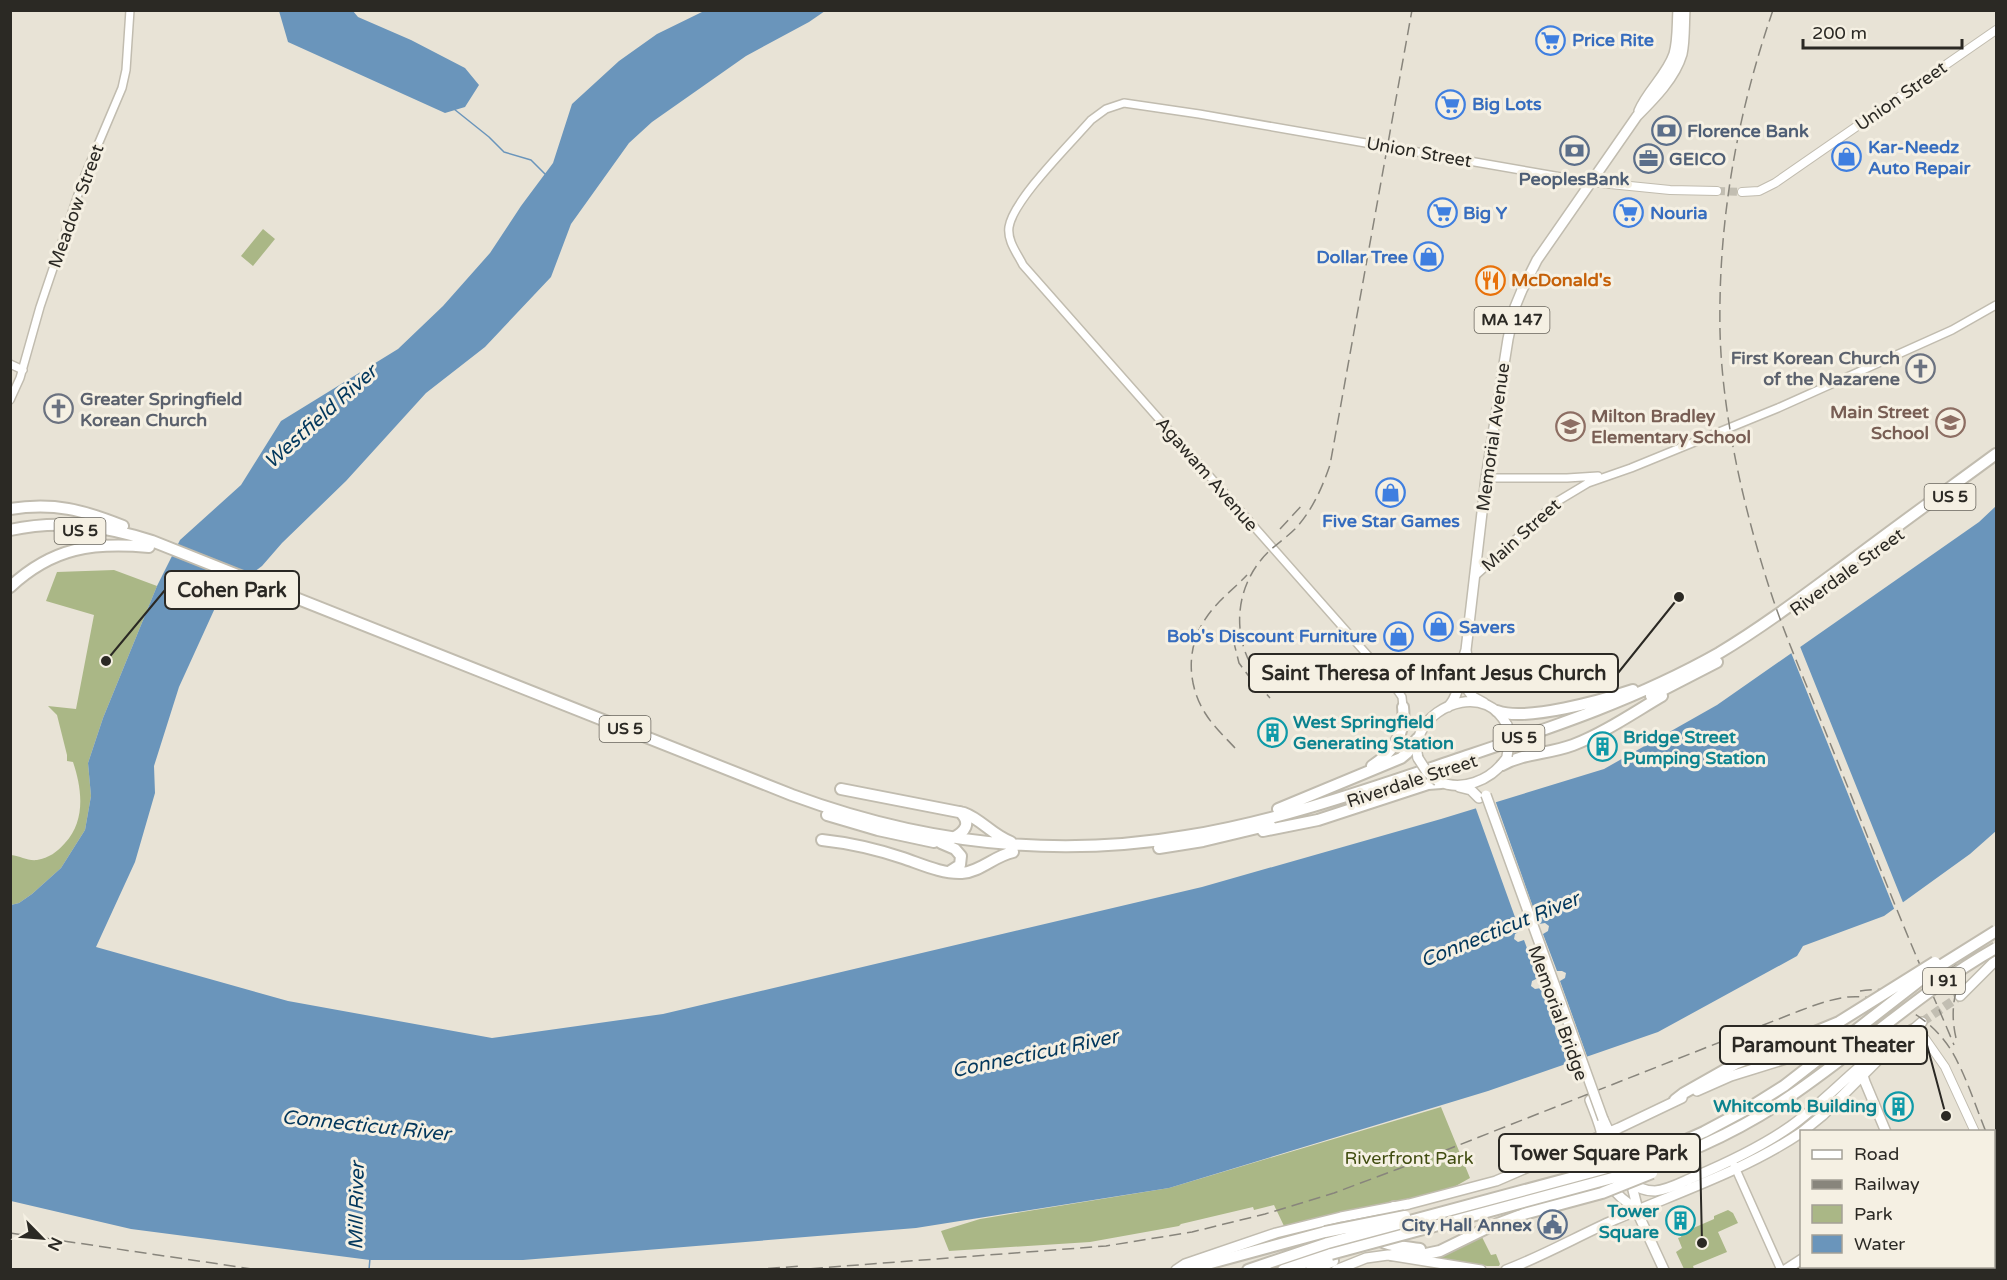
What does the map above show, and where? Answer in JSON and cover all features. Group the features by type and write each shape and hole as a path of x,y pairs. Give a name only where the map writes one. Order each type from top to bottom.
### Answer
{"highway":[{"name":"Riverdale Street","path":"1693,671 1770,621 1996,454"},
{"name":"Riverdale Street","path":"971,844 1070,854 1183,845 1223,833 1290,820 1396,787 1607,715 1768,630 1996,462"},
{"path":"10,509 44,506 70,508 133,530 150,544"},
{"name":"US 5","path":"10,530 46,525 83,525 122,532 813,810 878,830 941,843 971,844"},
{"name":"US 5","path":"11,537 45,531 75,531 150,544"},
{"path":"10,587 37,566 69,552 108,544 150,544"},
{"name":"US 5","path":"281,596 809,801 875,822 953,838 971,844"},
{"path":"1497,711 1513,715 1580,705 1693,671"},
{"path":"1501,764 1520,757 1556,750 1591,737 1662,696 1693,671"},
{"path":"1358,776 1376,764 1394,747 1402,729 1403,707"},
{"path":"1223,833 1402,757 1417,739"},
{"path":"1223,833 1310,822 1439,782"},
{"path":"842,789 960,812 974,818 1018,849"},
{"path":"953,838 967,825 966,818 960,812"},
{"path":"822,840 862,845 949,872 969,872 996,857 1018,849"},
{"path":"941,843 956,849 962,856 960,865 949,872"},
{"name":"I 91","path":"1284,1269 1331,1252 1383,1219 1450,1210 1628,1162 1685,1141 1767,1098 1809,1068 1932,970 1996,931"},
{"path":"1866,1023 1939,973 1996,938"},
{"path":"1676,1100 1684,1093 1741,1061 1834,1025 1929,965 1981,940"},
{"name":"I 91","path":"1248,1269 1412,1232 1634,1172 1670,1159 1722,1136 1790,1096 1936,986 1996,948"},
{"path":"1392,1255 1426,1254 1440,1251 1487,1228 1524,1214 1620,1186 1681,1160 1722,1136"},
{"path":"1394,1207 1377,1226 1377,1237 1381,1242 1390,1246 1440,1251"},
{"path":"1185,1269 1331,1252"},
{"path":"1311,1269 1331,1252"}],"main road":[{"name":"Memorial Avenue","path":"1484,704 1473,697 1466,687 1468,664 1466,650 1486,478 1508,339 1517,301 1537,260 1637,116 1648,93 1674,54 1678,10"},
{"name":"Memorial Avenue","path":"1637,116 1652,102 1676,67 1683,48 1685,10"},
{"name":"Union Street","path":"1742,192 1759,191 1775,183 1996,30"},
{"name":"Union Street","path":"1590,182 1670,190 1717,191"},
{"name":"Memorial Avenue","path":"1446,709 1456,696 1461,663 1466,650"},
{"path":"1463,703 1484,704 1497,711 1506,724 1510,740 1501,764 1487,784 1482,796 1471,790 1439,782 1425,770 1418,758 1417,739 1426,722 1446,709 1463,703"},
{"path":"1454,786 1472,783 1501,764"},
{"name":"Memorial Bridge","path":"1482,796 1605,1133"},
{"path":"1996,960 1960,996 1996,971"},
{"path":"1506,1269 1638,1210 1733,1164 1800,1119 1920,1024 1945,1067 1974,1130"},
{"path":"1176,1269 1266,1235 1448,1195 1504,1178 1731,1076 1819,1050 1851,1052 1858,1059 1886,1130"},
{"path":"1804,1130 1862,1071"},
{"path":"1800,1119 1802,1130"},
{"path":"1605,1133 1630,1181 1638,1210 1664,1269"},
{"path":"1605,1133 1609,1181 1619,1197 1638,1210"},
{"path":"1630,1181 1638,1188 1661,1190 1776,1148 1800,1133"},
{"path":"1355,1215 1370,1269"},
{"path":"1331,1252 1366,1258 1392,1255 1481,1269"},
{"path":"1783,1269 1800,1260"}],"street":[{"name":"Meadow Street","path":"10,400 23,370 40,307 79,190 122,88 126,70 130,10"},
{"name":"Union Street","path":"1010,241 1009,226 1018,203 1091,120 1106,109 1123,103 1199,114 1590,182"},
{"name":"Agawam Avenue","path":"1010,241 1023,265 1394,684 1402,696 1403,707"},
{"name":"Main Street","path":"1474,577 1558,501 1588,483 1631,468 1778,408 1952,330 1996,305"},
{"path":"10,364 23,370"},
{"path":"1486,478 1567,478 1612,473"},
{"path":"1733,1164 1783,1269"}],"green space":[{"path":"263,229 275,239 253,266 241,256"},
{"path":"114,570 157,586 103,718 88,763 91,796 85,830 61,868 32,894 19,903 11,905 11,855 33,860 52,854 72,834 79,814 80,793 76,772 73,762 67,761 57,715 48,706 76,709 94,615 46,601 57,572"},
{"name":"Riverfront Park","path":"1441,1107 1470,1178 1454,1187 1409,1199 1284,1226 1274,1205 1254,1210 1253,1207 1179,1226 1090,1242 949,1251 941,1231 980,1219 1169,1188"},
{"path":"1728,1210 1733,1213 1738,1223 1718,1232 1727,1252 1693,1266 1694,1269 1684,1269 1676,1252 1682,1248 1678,1238 1682,1233"},
{"path":"1481,1235 1491,1255 1496,1254 1499,1266 1434,1257"}],"water":[{"path":"279,11 353,11 358,17 411,40 465,68 479,85 465,107 445,113 288,42"},
{"path":"704,11 825,11 746,56 652,122 629,143 571,224 551,277 485,347 426,393 346,481 282,543 262,566 220,597 179,687 154,766 155,793 135,862 96,947 288,1001 492,1038 663,1014 1202,887 1441,819 1604,769 1717,705 1979,522 1996,506 1996,831 1970,854 1884,916 1803,946 1797,956 1658,1032 1488,1091 1169,1188 916,1228 523,1260 370,1260 131,1229 11,1201 11,905 19,903 32,894 61,868 85,830 91,796 88,763 103,718 157,586 180,540 241,485 281,421 398,349 443,306 490,253 553,163 572,104 619,61 657,34"}],"pier":[{"path":"1799,644 1904,905 1895,911 1790,650"},
{"path":"1495,800 1539,924 1545,923 1549,926 1548,931 1543,934 1557,971 1566,973 1565,978 1560,981 1588,1059 1569,1066 1541,988 1535,989 1531,986 1532,981 1538,978 1524,940 1518,942 1514,939 1515,934 1520,931 1475,806"}],"waterway":[{"path":"454,109 504,152 531,160 546,175"},
{"name":"Mill River","path":"369,1270 370,1258"}],"tunnel":[{"path":"1717,191 1742,192"},
{"path":"1922,1022 1960,996"}],"railway":[{"path":"1250,663 1241,637 1240,624 1242,597 1247,584 1253,571 1265,556 1307,515 1330,465 1412,10"},
{"path":"1773,10 1760,49 1740,128 1732,168 1722,249 1720,290 1722,364 1725,398 1737,468 1754,537 1780,619 1896,909 1954,1045"},
{"path":"1280,529 1304,503"},
{"path":"1235,748 1215,727 1199,702 1191,666 1199,629 1210,612 1247,575"},
{"path":"1233,639 1239,663 1259,690"},
{"path":"1255,681 1270,698"},
{"path":"1860,991 1902,988 1940,975 1973,952 1993,934"},
{"path":"1956,1038 1953,1016 1955,995 1962,975 1974,956"},
{"path":"793,1270 1106,1246 1192,1232 1265,1214 1334,1193 1799,1011 1848,997 1863,997 1893,1003 1920,1017 1932,1027 1951,1050 1966,1080 1985,1130"},
{"path":"1995,1139 1996,1143"},
{"path":"1995,1155 1996,1159"},
{"path":"10,1233 259,1270"},
{"path":"750,1270 800,1266"}],"place":[{"name":"Price Rite","path":"1551,40"},
{"name":"Big Lots","path":"1451,104"},
{"name":"Florence Bank","path":"1666,131"},
{"name":"PeoplesBank","path":"1574,150"},
{"name":"Kar-Needz Auto Repair","path":"1847,157"},
{"name":"GEICO","path":"1648,159"},
{"name":"Big Y","path":"1442,213"},
{"name":"Nouria","path":"1629,213"},
{"name":"Dollar Tree","path":"1429,257"},
{"name":"McDonald's","path":"1490,280"},
{"name":"First Korean Church of the Nazarene","path":"1921,368"},
{"name":"Greater Springfield Korean Church","path":"59,409"},
{"name":"Main Street School","path":"1950,422"},
{"name":"Milton Bradley Elementary School","path":"1570,426"},
{"name":"Five Star Games","path":"1391,492"},
{"name":"Saint Theresa of Infant Jesus Church","path":"1679,597"},
{"name":"Savers","path":"1438,627"},
{"name":"Bob's Discount Furniture","path":"1398,636"},
{"name":"Cohen Park","path":"106,661"},
{"name":"West Springfield Generating Station","path":"1272,732"},
{"name":"Bridge Street Pumping Station","path":"1602,747"},
{"name":"Whitcomb Building","path":"1898,1106"},
{"name":"Paramount Theater","path":"1946,1116"},
{"name":"Tower Square","path":"1680,1221"},
{"name":"City Hall Annex","path":"1553,1225"},
{"name":"Tower Square Park","path":"1702,1243"}],"water label":[{"name":"Westfield River","path":"321,417"},
{"name":"Connecticut River","path":"1500,930"},
{"name":"Connecticut River","path":"1035,1054"},
{"name":"Connecticut River","path":"366,1126"}]}
